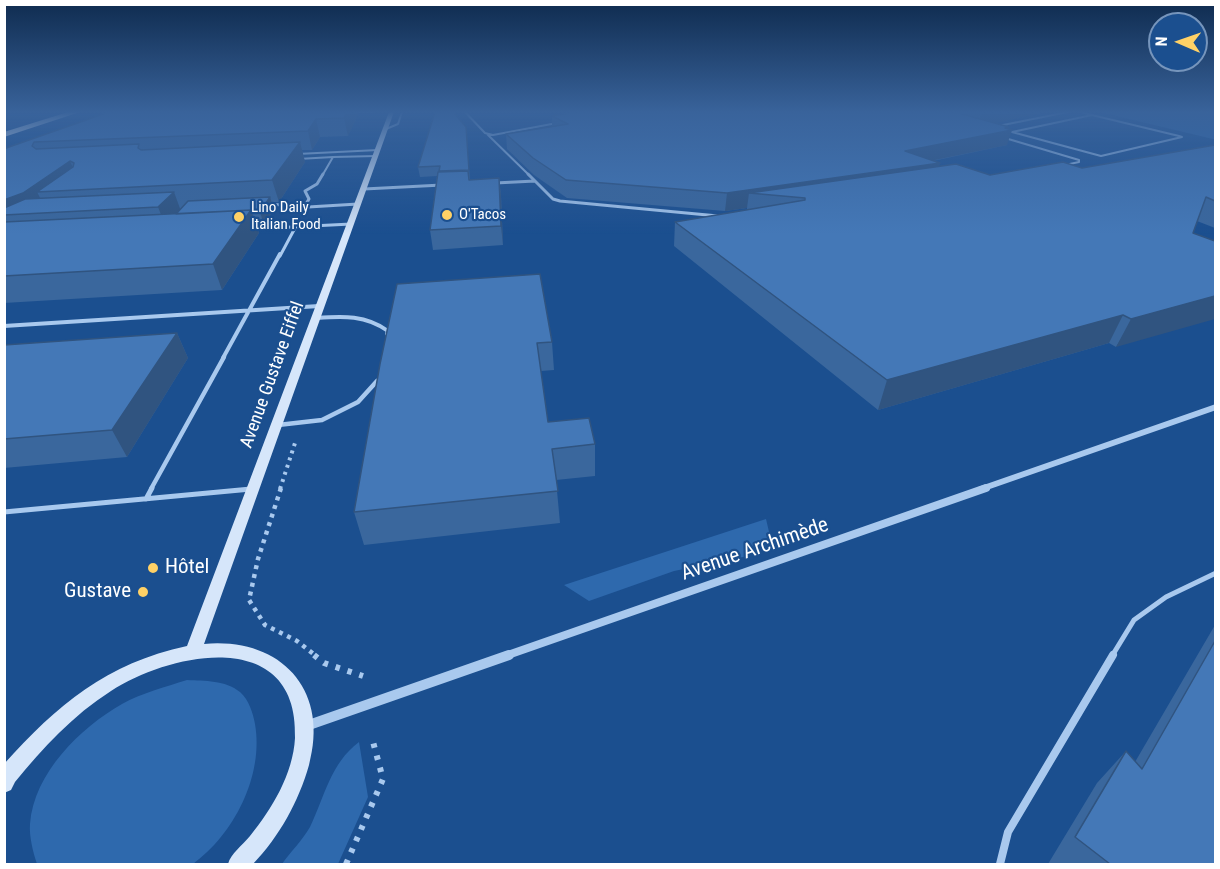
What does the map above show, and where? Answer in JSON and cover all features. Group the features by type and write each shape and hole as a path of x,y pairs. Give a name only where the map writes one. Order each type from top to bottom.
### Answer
{"street":[{"name":"Avenue Gustave Eiffel","path":"193,652 377,153"},
{"name":"Avenue Archimède","path":"306,726 1215,407"},
{"path":"4,783 8,775 48,728 95,691 145,665 193,652 228,650 259,657 283,673 299,696 306,726 300,768 278,815 238,864"}],"lane":[{"path":"291,154 377,153"},
{"path":"299,159 377,153"},
{"path":"506,153 553,199 724,216"},
{"path":"1054,153 1079,160 1058,166"},
{"path":"1088,153 1101,156 1116,153"},
{"path":"306,204 309,199 305,191 317,184 333,158"},
{"path":"488,183 535,181"},
{"path":"364,189 442,185"},
{"path":"261,206 306,204 308,207 358,204"},
{"path":"249,230 351,224"},
{"path":"147,499 295,227"},
{"path":"4,326 321,306"},
{"path":"317,318 347,316 377,322 388,331 386,341"},
{"path":"278,425 322,420 358,402 377,384 379,373"},
{"path":"4,512 254,489"},
{"path":"1000,864 1008,832 1134,620 1166,597 1215,573"}],"path":[{"path":"346,864 383,779 372,738"}],"shaded area":[{"path":"766,519 770,536 764,549 748,556 674,571 589,601 564,585"},
{"path":"187,680 215,682 234,688 246,699 254,720 257,744 250,783 243,802 221,837 193,864 37,864 30,834 33,805 40,787 62,754 90,726 122,704 146,693"},
{"path":"359,742 368,797 338,864 282,864 310,827 329,781 341,760"}],"building":[{"path":"4,153 292,153 272,180 37,192 73,167 74,163 70,161 23,193 4,200"},
{"path":"422,153 468,153 469,170 439,171 440,166 418,167"},
{"path":"527,153 910,153 940,163 727,193 566,180"},
{"path":"1171,153 1215,153 1215,201 1206,197 1193,233 1215,241 1215,296 1131,319 1123,315 887,380 675,222 805,200 805,198 749,193 956,164 990,175 1063,162 1082,168"},
{"path":"468,171 469,180 499,178 501,226 430,230 438,172"},
{"path":"174,192 158,207 4,215 4,208 25,199"},
{"path":"270,197 260,212 252,213 251,210 176,214 188,201"},
{"path":"251,210 213,264 4,276 4,222"},
{"path":"540,274 552,342 537,343 548,422 589,418 595,444 552,449 558,491 354,512 380,364 397,284"},
{"path":"177,333 112,430 4,439 4,345"},
{"path":"1215,641 1215,864 1110,864 1075,837 1126,751 1142,769"}],"place":[{"name":"O'Tacos","path":"447,215"},
{"name":"Lino Daily Italian Food","path":"239,217"},
{"name":"Hôtel","path":"153,568"},
{"name":"Gustave","path":"143,592"}]}
